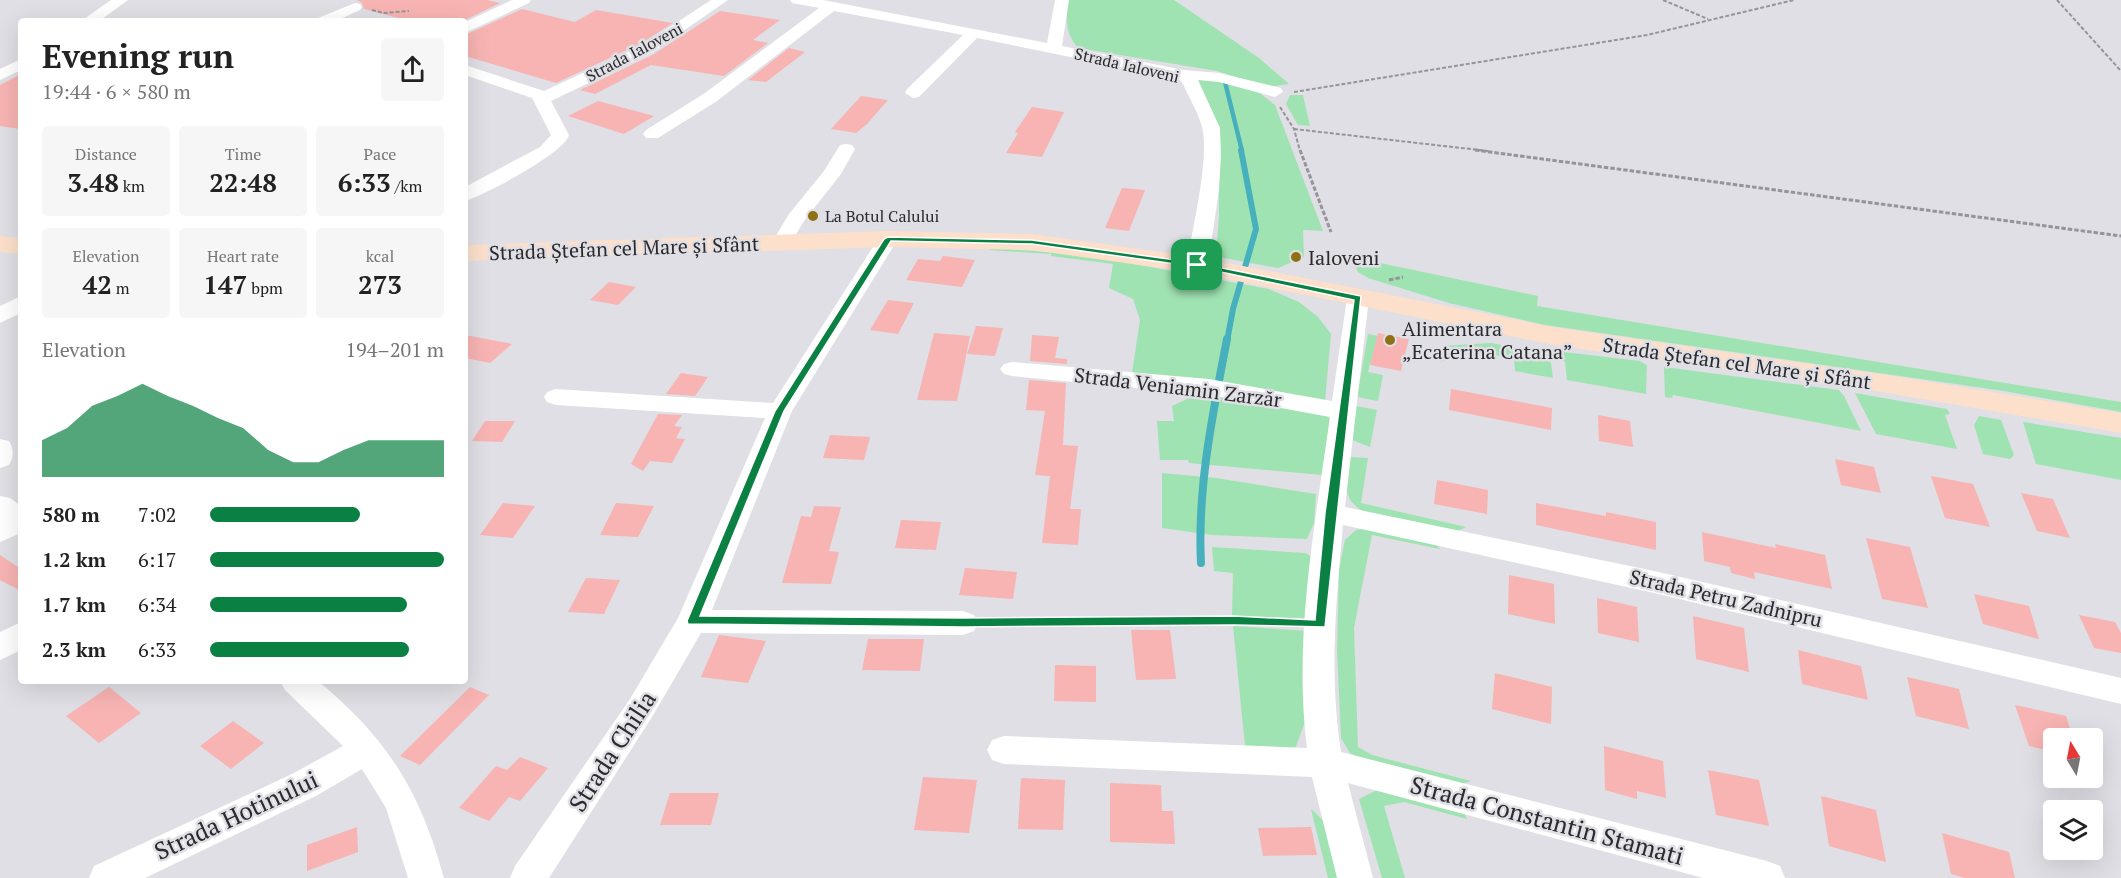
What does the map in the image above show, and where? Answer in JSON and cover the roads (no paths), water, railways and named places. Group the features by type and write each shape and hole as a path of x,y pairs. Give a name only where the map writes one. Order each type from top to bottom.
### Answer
{"main road":[{"name":"Strada Ștefan cel Mare și Sfânt","path":"468,253 888,239 1032,242 1208,267 1558,337 1909,387 2121,423"}],"street":[{"path":"94,18 121,0"},
{"path":"468,27 524,0"},
{"name":"Strada Ialoveni","path":"543,98 647,49 721,0"},
{"name":"Strada Ialoveni","path":"797,0 1184,75 1191,82 1211,128 1208,267"},
{"name":"Strada Ialoveni","path":"1054,48 1062,0"},
{"path":"329,18 355,6"},
{"path":"652,134 711,98 831,6"},
{"path":"913,93 974,33"},
{"path":"0,75 18,66"},
{"path":"468,71 532,92 543,98 560,135 560,140 546,151 468,193"},
{"path":"1184,75 1207,74 1270,91"},
{"name":"Strada Ștefan cel Mare și Sfânt","path":"782,242 788,229 839,165 846,149"},
{"name":"Strada Chilia","path":"528,878 641,708 692,621 780,411 888,239"},
{"path":"1355,878 1327,763 1319,715 1317,675 1330,513 1358,298"},
{"path":"0,316 18,305"},
{"name":"Strada Veniamin Zarzăr","path":"1012,369 1209,387 1342,411"},
{"path":"556,397 780,411"},
{"path":"0,447 0,459"},
{"path":"0,505 18,518"},
{"name":"Strada Petru Zadnipru","path":"1330,513 1666,584 2121,691"},
{"path":"0,532 18,522"},
{"path":"692,621 963,623"},
{"path":"0,648 18,636"},
{"path":"299,684 342,722 393,787 414,835 426,878"},
{"path":"1004,750 1327,763"},
{"name":"Strada Hotinului","path":"107,878 304,785 365,751"},
{"name":"Strada Constantin Stamati","path":"1327,763 1767,878"}],"waterway":[{"path":"1225,82 1242,151"},
{"path":"1227,341 1233,309 1256,229 1241,150"},
{"path":"1201,563 1200,535 1204,479 1227,339"}],"place":[{"name":"La Botul Calului","path":"813,216"},
{"name":"Ialoveni","path":"1296,257"},
{"name":"Alimentara „Ecaterina Catana”","path":"1390,340"}]}
